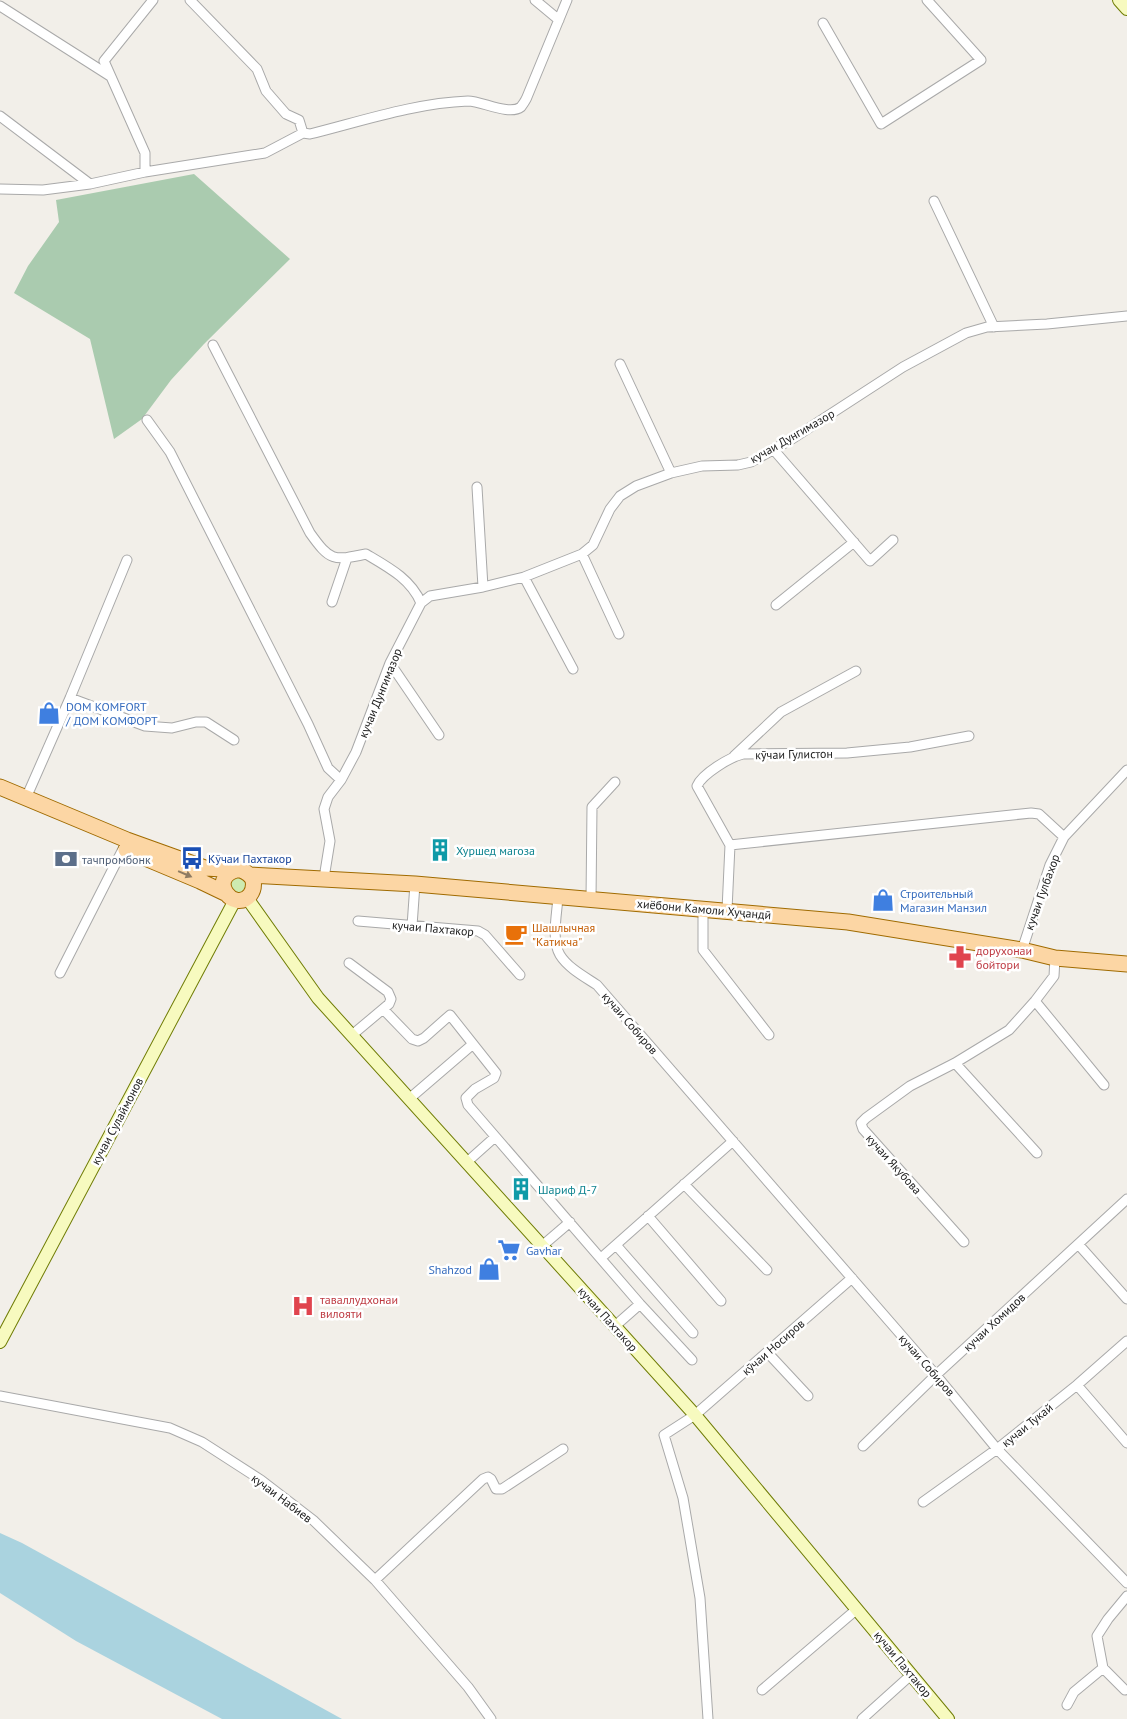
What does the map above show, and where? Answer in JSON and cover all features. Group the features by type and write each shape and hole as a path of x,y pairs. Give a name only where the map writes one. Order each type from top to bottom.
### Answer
{"main road":[{"path":"1119,0 1127,9"},
{"path":"0,787 125,844 200,881 239,896 255,895 279,876"},
{"path":"0,797 125,844"},
{"name":"хиёбони Камоли Хуҷандӣ","path":"125,844 205,868 243,873 415,884 848,922 1022,950 1055,958 1127,964"},
{"path":"231,871 243,873 254,885 239,896 223,884 224,879 231,871"},
{"name":"кучаи Пахтакор","path":"239,896 318,998 695,1415 948,1719"},
{"name":"кучаи Сулаймонов","path":"1,1339 239,896"}],"street":[{"path":"145,172 145,153 104,61 154,0"},
{"path":"190,0 257,69 266,91 286,114 298,120 303,133"},
{"path":"535,0 559,20"},
{"path":"0,189 43,190 90,184 145,172 265,153 303,133 310,134 436,103 472,101 503,109 515,109 521,106 527,97 567,0"},
{"path":"824,23 881,124 980,60 927,0"},
{"path":"0,6 110,76"},
{"path":"0,116 90,184"},
{"path":"934,201 994,327"},
{"name":"кучаи Дунгимазор","path":"582,554 592,545 610,509 620,496 636,486 671,473 702,466 738,465 751,462 792,439 903,367 966,333 994,327 1127,316"},
{"path":"213,345 310,533 323,551 340,559 366,554 394,570 416,591 421,603 430,596 483,587 524,577 582,554 619,634"},
{"path":"620,364 671,473"},
{"path":"147,420 170,452 308,724 328,768 341,780"},
{"path":"773,449 870,561 893,540"},
{"path":"477,487 483,587"},
{"path":"776,605 854,542"},
{"path":"332,602 348,558"},
{"path":"26,798 70,698 126,560"},
{"path":"524,577 573,669"},
{"name":"кучаи Дунгимазор","path":"324,878 330,841 324,809 328,797 341,780 356,752 390,663 421,603"},
{"path":"390,663 439,735"},
{"path":"734,756 780,712 856,671"},
{"path":"70,698 145,726 172,728 196,722 206,722 234,740"},
{"name":"кӯчаи Гулистон","path":"730,845 697,786 700,779 734,756 743,754 848,753 910,747 969,736"},
{"name":"кучаи Гулбахор","path":"1022,950 1050,865 1064,837 1127,770"},
{"path":"591,899 592,807 616,782"},
{"path":"727,910 730,845 1030,813 1039,814 1064,837"},
{"path":"60,972 125,844"},
{"path":"412,926 415,884"},
{"name":"кучаи Собиров","path":"558,897 556,940 560,955 572,968 597,985 936,1375 997,1449 1127,1583"},
{"path":"703,909 703,950 769,1034"},
{"name":"кучаи Пахтакор","path":"358,921 478,931 485,935 520,975"},
{"name":"кучаи Якубова","path":"964,1242 863,1129 861,1123 910,1086 1009,1030 1054,976 1055,958"},
{"path":"349,963 388,992 391,999 389,1004 352,1035"},
{"path":"1035,1001 1104,1085"},
{"path":"383,1009 412,1039 418,1041 450,1015 496,1073 494,1078 475,1089 466,1098 468,1105 640,1304 692,1360"},
{"path":"409,1099 473,1044"},
{"path":"955,1062 1037,1153"},
{"path":"466,1162 495,1137"},
{"path":"601,1258 733,1141"},
{"path":"684,1184 767,1270"},
{"name":"кучаи Хомидов","path":"863,1446 936,1375 1127,1199"},
{"path":"648,1216 721,1301"},
{"path":"542,1246 570,1222"},
{"path":"616,1244 693,1334"},
{"path":"1078,1244 1127,1299"},
{"name":"кӯчаи Носиров","path":"708,1719 700,1598 683,1498 664,1435 695,1415 852,1278"},
{"path":"615,1326 640,1304"},
{"name":"кучаи Тукай","path":"923,1502 997,1449 1077,1385 1127,1341"},
{"path":"767,1352 808,1396"},
{"path":"1077,1385 1127,1443"},
{"name":"кучаи Набиев","path":"0,1396 170,1428 202,1442 261,1480 312,1520 375,1580 468,1687 491,1719"},
{"path":"375,1580 483,1479 488,1477 496,1489 502,1489 562,1449"},
{"path":"1125,1690 1103,1668 1097,1636 1127,1596"},
{"path":"762,1690 857,1609"},
{"path":"1068,1705 1074,1692 1103,1668"},
{"path":"862,1719 912,1674"}],"green space":[{"path":"194,174 290,259 204,344 171,380 142,419 114,439 90,339 14,293 28,266 59,222 56,200"},
{"path":"239,877 246,884 245,889 242,894 232,893 230,881"}],"water":[{"path":"0,1533 22,1543 342,1719 222,1719 76,1641 0,1593"}],"place":[{"name":"DOM KOMFORT / ДОМ КОМФОРТ","path":"49,713"},
{"name":"Хуршед магоза","path":"440,850"},
{"name":"Кӯчаи Пахтакор","path":"192,858"},
{"name":"тачпромбонк","path":"66,859"},
{"name":"Строительный Магазин Манзил","path":"883,900"},
{"name":"Шашлычная \"Катикча\"","path":"516,934"},
{"name":"дорухонаи бойтори","path":"960,957"},
{"name":"Шариф Д-7","path":"521,1189"},
{"name":"Gavhar","path":"509,1250"},
{"name":"Shahzod","path":"489,1269"},
{"name":"таваллудхонаи вилояти","path":"303,1306"}]}
